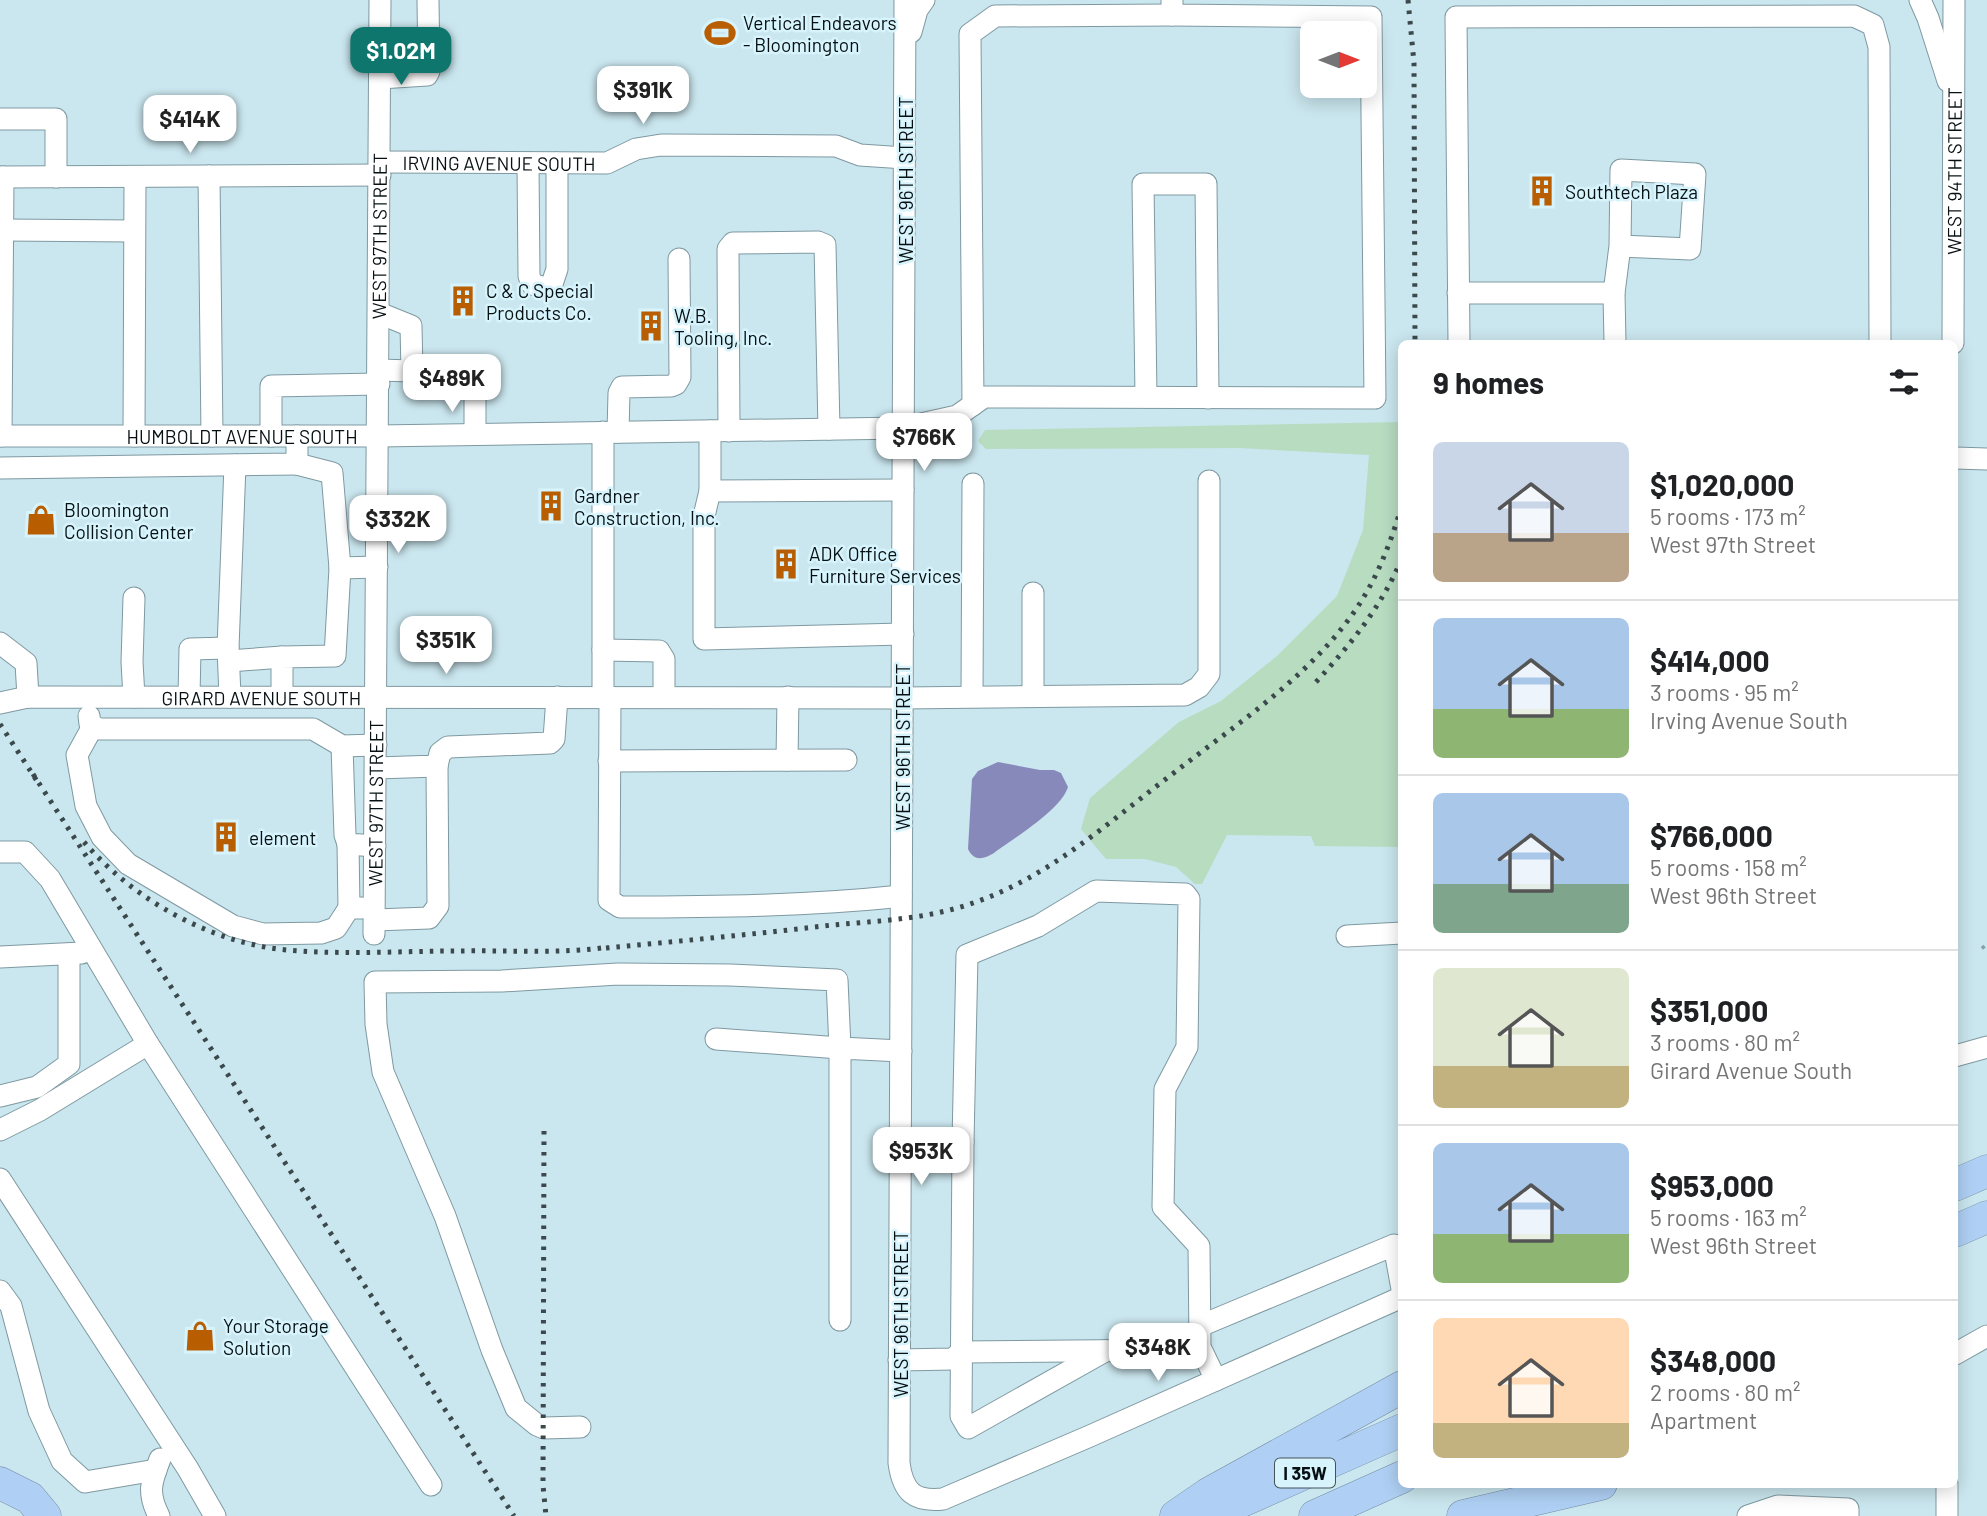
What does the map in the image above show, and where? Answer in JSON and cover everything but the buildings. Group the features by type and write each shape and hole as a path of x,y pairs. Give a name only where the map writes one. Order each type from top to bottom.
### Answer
{"highway":[{"path":"1958,1184 1987,1171"},
{"path":"1958,1230 1987,1217"},
{"path":"1176,1516 1208,1494 1398,1389"},
{"name":"I 35W","path":"1208,1516 1398,1432"},
{"name":"I 35W","path":"1315,1516 1398,1479"},
{"path":"0,1483 30,1498 45,1516"},
{"path":"1463,1516 1584,1488"}],"street":[{"name":"WEST 97TH STREET","path":"375,921 380,0"},
{"path":"380,78 427,75 428,0"},
{"name":"WEST 96TH STREET","path":"905,0 899,1463 904,1484 916,1497 927,1500 943,1499 1216,1380"},
{"path":"905,51 917,10 924,0"},
{"path":"1920,0 1953,100"},
{"name":"WEST 94TH STREET","path":"1953,340 1954,0"},
{"path":"972,405 970,34 995,16 1172,8"},
{"name":"HUMBOLDT AVENUE SOUTH","path":"0,436 378,436 904,428 957,416 984,397 1375,398 1371,17 1172,8"},
{"path":"1459,340 1456,9 1854,16 1873,25 1879,47 1880,340"},
{"path":"0,119 55,119 56,177"},
{"name":"IRVING AVENUE SOUTH","path":"1,177 209,176 528,163 607,163 636,149 661,145 836,146 860,155 905,158"},
{"path":"528,163 529,276 532,284 545,288 552,284 557,269 557,163"},
{"path":"1615,340 1614,293 1620,246 1620,170 1695,174 1690,249 1620,246"},
{"path":"199,466 205,436 209,176"},
{"path":"0,436 1,177"},
{"path":"134,436 135,177"},
{"path":"1146,397 1143,184 1206,184 1208,398"},
{"path":"2,230 134,231"},
{"path":"829,429 825,245 818,242 733,243 728,249 719,431 704,516 704,639 903,634"},
{"path":"679,259 680,377 676,384 671,386 622,387 618,393 610,432 603,650 609,761 609,900 620,907 754,906 847,902 901,896"},
{"path":"1458,293 1614,293"},
{"path":"379,313 411,326 412,371"},
{"path":"271,436 271,386 379,377 412,371 475,374 475,434"},
{"path":"66,436 67,467"},
{"path":"107,436 110,467"},
{"path":"158,436 160,466"},
{"path":"297,436 297,464"},
{"path":"1958,458 1987,459"},
{"path":"0,468 297,464 332,473 340,568 335,656 282,657 190,649 204,729"},
{"path":"235,465 228,654 252,729"},
{"name":"GIRARD AVENUE SOUTH","path":"0,703 28,697 902,698 1185,695 1199,687 1209,674 1209,481"},
{"path":"972,484 972,696"},
{"path":"710,491 903,490"},
{"path":"340,568 377,567"},
{"path":"1033,696 1034,593"},
{"path":"134,598 132,662 149,729"},
{"path":"0,643 26,663 28,697"},
{"path":"603,650 659,651 663,659 663,697"},
{"path":"282,657 282,697"},
{"path":"88,697 89,724 99,729 313,729 342,746 376,745"},
{"path":"349,908 375,921 429,918 438,906 437,766 440,753 448,747 550,743 554,739 557,697"},
{"path":"787,760 788,697"},
{"path":"93,726 77,755 86,806 102,837 128,864 233,926 263,934 329,931 336,928 349,908 342,746"},
{"path":"609,761 846,760"},
{"path":"376,768 437,766"},
{"path":"348,844 375,846"},
{"path":"0,852 25,852 50,879 148,1044 431,1485"},
{"path":"1105,1351 968,1428 961,1416 967,955 1038,926 1096,891 1185,894 1189,899 1187,1047 1165,1090 1163,1207 1199,1246 1200,1337 1216,1380 1398,1299"},
{"path":"1347,936 1398,933"},
{"path":"0,957 94,953"},
{"path":"0,1096 37,1087 69,1064 69,954"},
{"path":"580,1427 537,1425 516,1408 492,1350 445,1216 383,1072 376,1024 375,982 502,981 618,974 837,980 840,1048 840,1320"},
{"path":"716,1039 901,1051"},
{"path":"0,1130 40,1110 148,1044"},
{"path":"1958,1055 1987,1046"},
{"path":"900,1142 963,1142"},
{"path":"0,1179 215,1516"},
{"path":"900,1360 953,1359 961,1352 1183,1350 1200,1337 1395,1245 1398,1255"},
{"path":"0,1291 10,1306 39,1411 62,1461 85,1482 156,1470"},
{"path":"1958,1352 1987,1336"},
{"path":"159,1516 152,1502 151,1483 167,1437"},
{"path":"1947,1488 1947,1516"},
{"path":"1748,1516 1778,1506 1848,1509 1848,1516"}],"path":[{"path":"1982,946 1987,951"}],"green space":[{"path":"1398,422 1398,847 1315,846 1311,836 1227,835 1202,884 1195,884 1176,867 1145,859 1106,859 1081,829 1090,798 1179,722 1221,701 1277,656 1337,596 1363,530 1369,455 1239,448 986,449 978,441 985,430"}],"water":[{"path":"998,762 1054,770 1061,773 1068,787 1056,805 1036,823 994,853 976,858 968,849 972,779 978,771"}],"railway":[{"path":"1408,0 1414,63 1415,340"},
{"path":"606,948 921,916 973,903 1028,878 1103,828 1265,703 1308,665 1346,623 1365,595 1386,552 1398,517"},
{"path":"1316,682 1365,624 1398,567"},
{"path":"0,724 37,781"},
{"path":"33,774 514,1516"},
{"path":"84,842 126,882 175,915 202,928 258,946 351,953 553,951 608,947"},
{"path":"544,1131 543,1485 546,1516"}],"place":[{"name":"Vertical Endeavors - Bloomington","path":"720,33"},
{"name":"Southtech Plaza","path":"1542,191"},
{"name":"C & C Special Products Co.","path":"463,301"},
{"name":"W.B. Tooling, Inc.","path":"651,326"},
{"name":"Gardner Construction, Inc.","path":"551,506"},
{"name":"Bloomington Collision Center","path":"41,520"},
{"name":"ADK Office Furniture Services","path":"786,564"},
{"name":"element","path":"226,837"},
{"name":"Your Storage Solution","path":"200,1336"}]}
